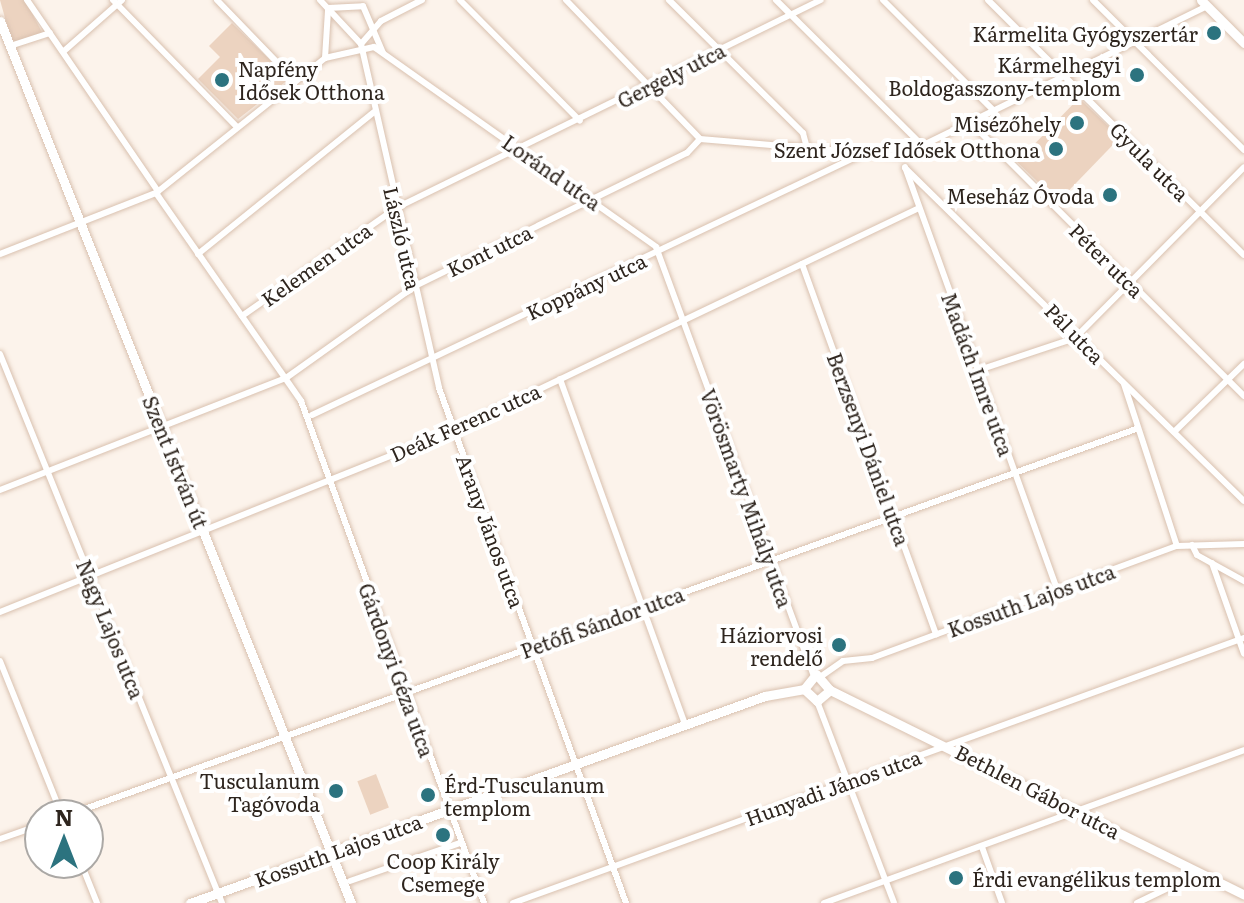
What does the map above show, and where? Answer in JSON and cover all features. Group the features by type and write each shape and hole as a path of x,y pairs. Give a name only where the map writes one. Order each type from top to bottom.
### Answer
{"street":[{"path":"27,0 198,254 312,415 310,425"},
{"path":"217,0 295,81"},
{"path":"320,0 361,44"},
{"path":"0,254 157,192 325,58 361,44 377,26 422,0"},
{"path":"460,0 580,121"},
{"path":"566,0 651,84 700,139 860,155 901,156 924,147 1135,42 1204,3 1244,43"},
{"path":"669,0 803,133 807,148"},
{"path":"776,0 924,147"},
{"name":"Gergely utca","path":"520,149 821,0"},
{"path":"883,0 995,112"},
{"name":"Gyula utca","path":"988,0 1244,255"},
{"path":"1093,0 1244,150"},
{"path":"64,51 117,2 237,127"},
{"path":"328,8 358,3 377,26 383,53"},
{"path":"325,58 328,8"},
{"name":"Szent István út","path":"0,21 333,851 351,903"},
{"path":"10,46 52,36 71,42"},
{"name":"Loránd utca","path":"361,44 383,53 592,200 658,251"},
{"name":"László utca","path":"361,44 396,208 454,430"},
{"path":"198,254 374,112"},
{"name":"Péter utca","path":"971,123 1244,396"},
{"name":"Kont utca","path":"0,490 286,378 415,286 592,200 700,139"},
{"name":"Kelemen utca","path":"242,316 396,208 520,149"},
{"name":"Koppány utca","path":"312,415 860,155"},
{"name":"Madách Imre utca","path":"901,156 976,371 1058,591"},
{"path":"976,371 1078,335 1244,167"},
{"name":"Pál utca","path":"905,168 1244,501"},
{"name":"Deák Ferenc utca","path":"0,612 454,430 919,208"},
{"path":"658,251 683,321"},
{"name":"Berzsenyi Dániel utca","path":"802,264 936,635"},
{"name":"Vörösmarty Mihály utca","path":"683,321 770,562 818,675"},
{"name":"Nagy Lajos utca","path":"0,354 220,898"},
{"path":"1174,432 1244,364"},
{"path":"560,379 685,725"},
{"path":"1124,384 1136,429 1177,546"},
{"name":"Gárdonyi Géza utca","path":"301,401 447,811 484,903"},
{"name":"Petőfi Sándor utca","path":"104,802 1136,429"},
{"name":"Arany János utca","path":"454,430 626,903"},
{"name":"Kossuth Lajos utca","path":"818,675 843,661 936,635 1177,546 1244,544"},
{"path":"1192,545 1212,563 1244,581"},
{"path":"1212,563 1241,638 1244,654"},
{"name":"Hunyadi János utca","path":"513,903 1241,638"},
{"path":"0,661 56,799"},
{"path":"817,701 830,690 818,675 804,689 817,701 851,781 894,903"},
{"name":"Kossuth Lajos utca","path":"190,903 220,898 333,851 685,725 804,689"},
{"name":"Bethlen Gábor utca","path":"830,690 1244,895"},
{"path":"824,903 1244,750"},
{"path":"0,839 24,831"},
{"path":"350,881 460,843"},
{"path":"982,847 1002,903"},
{"path":"1137,903 1199,873"},
{"path":"87,879 97,903"}],"shaded area":[{"path":"0,0 25,0 43,34 12,43"},
{"path":"232,23 289,79 238,119 198,79 220,57 209,46"},
{"path":"1079,98 1120,138 1058,202 1017,162"},
{"path":"376,774 389,808 370,815 357,781"}],"place":[{"name":"Kármelita Gyógyszertár","path":"1214,33"},
{"name":"Kármelhegyi Boldogasszony-templom","path":"1137,75"},
{"name":"Napfény Idősek Otthona","path":"222,80"},
{"name":"Misézőhely","path":"1077,123"},
{"name":"Szent József Idősek Otthona","path":"1056,149"},
{"name":"Meseház Óvoda","path":"1110,195"},
{"name":"Háziorvosi rendelő","path":"839,645"},
{"name":"Tusculanum Tagóvoda","path":"336,791"},
{"name":"Érd-Tusculanum templom","path":"428,795"},
{"name":"Coop Király Csemege","path":"443,835"},
{"name":"Érdi evangélikus templom","path":"956,878"}]}
